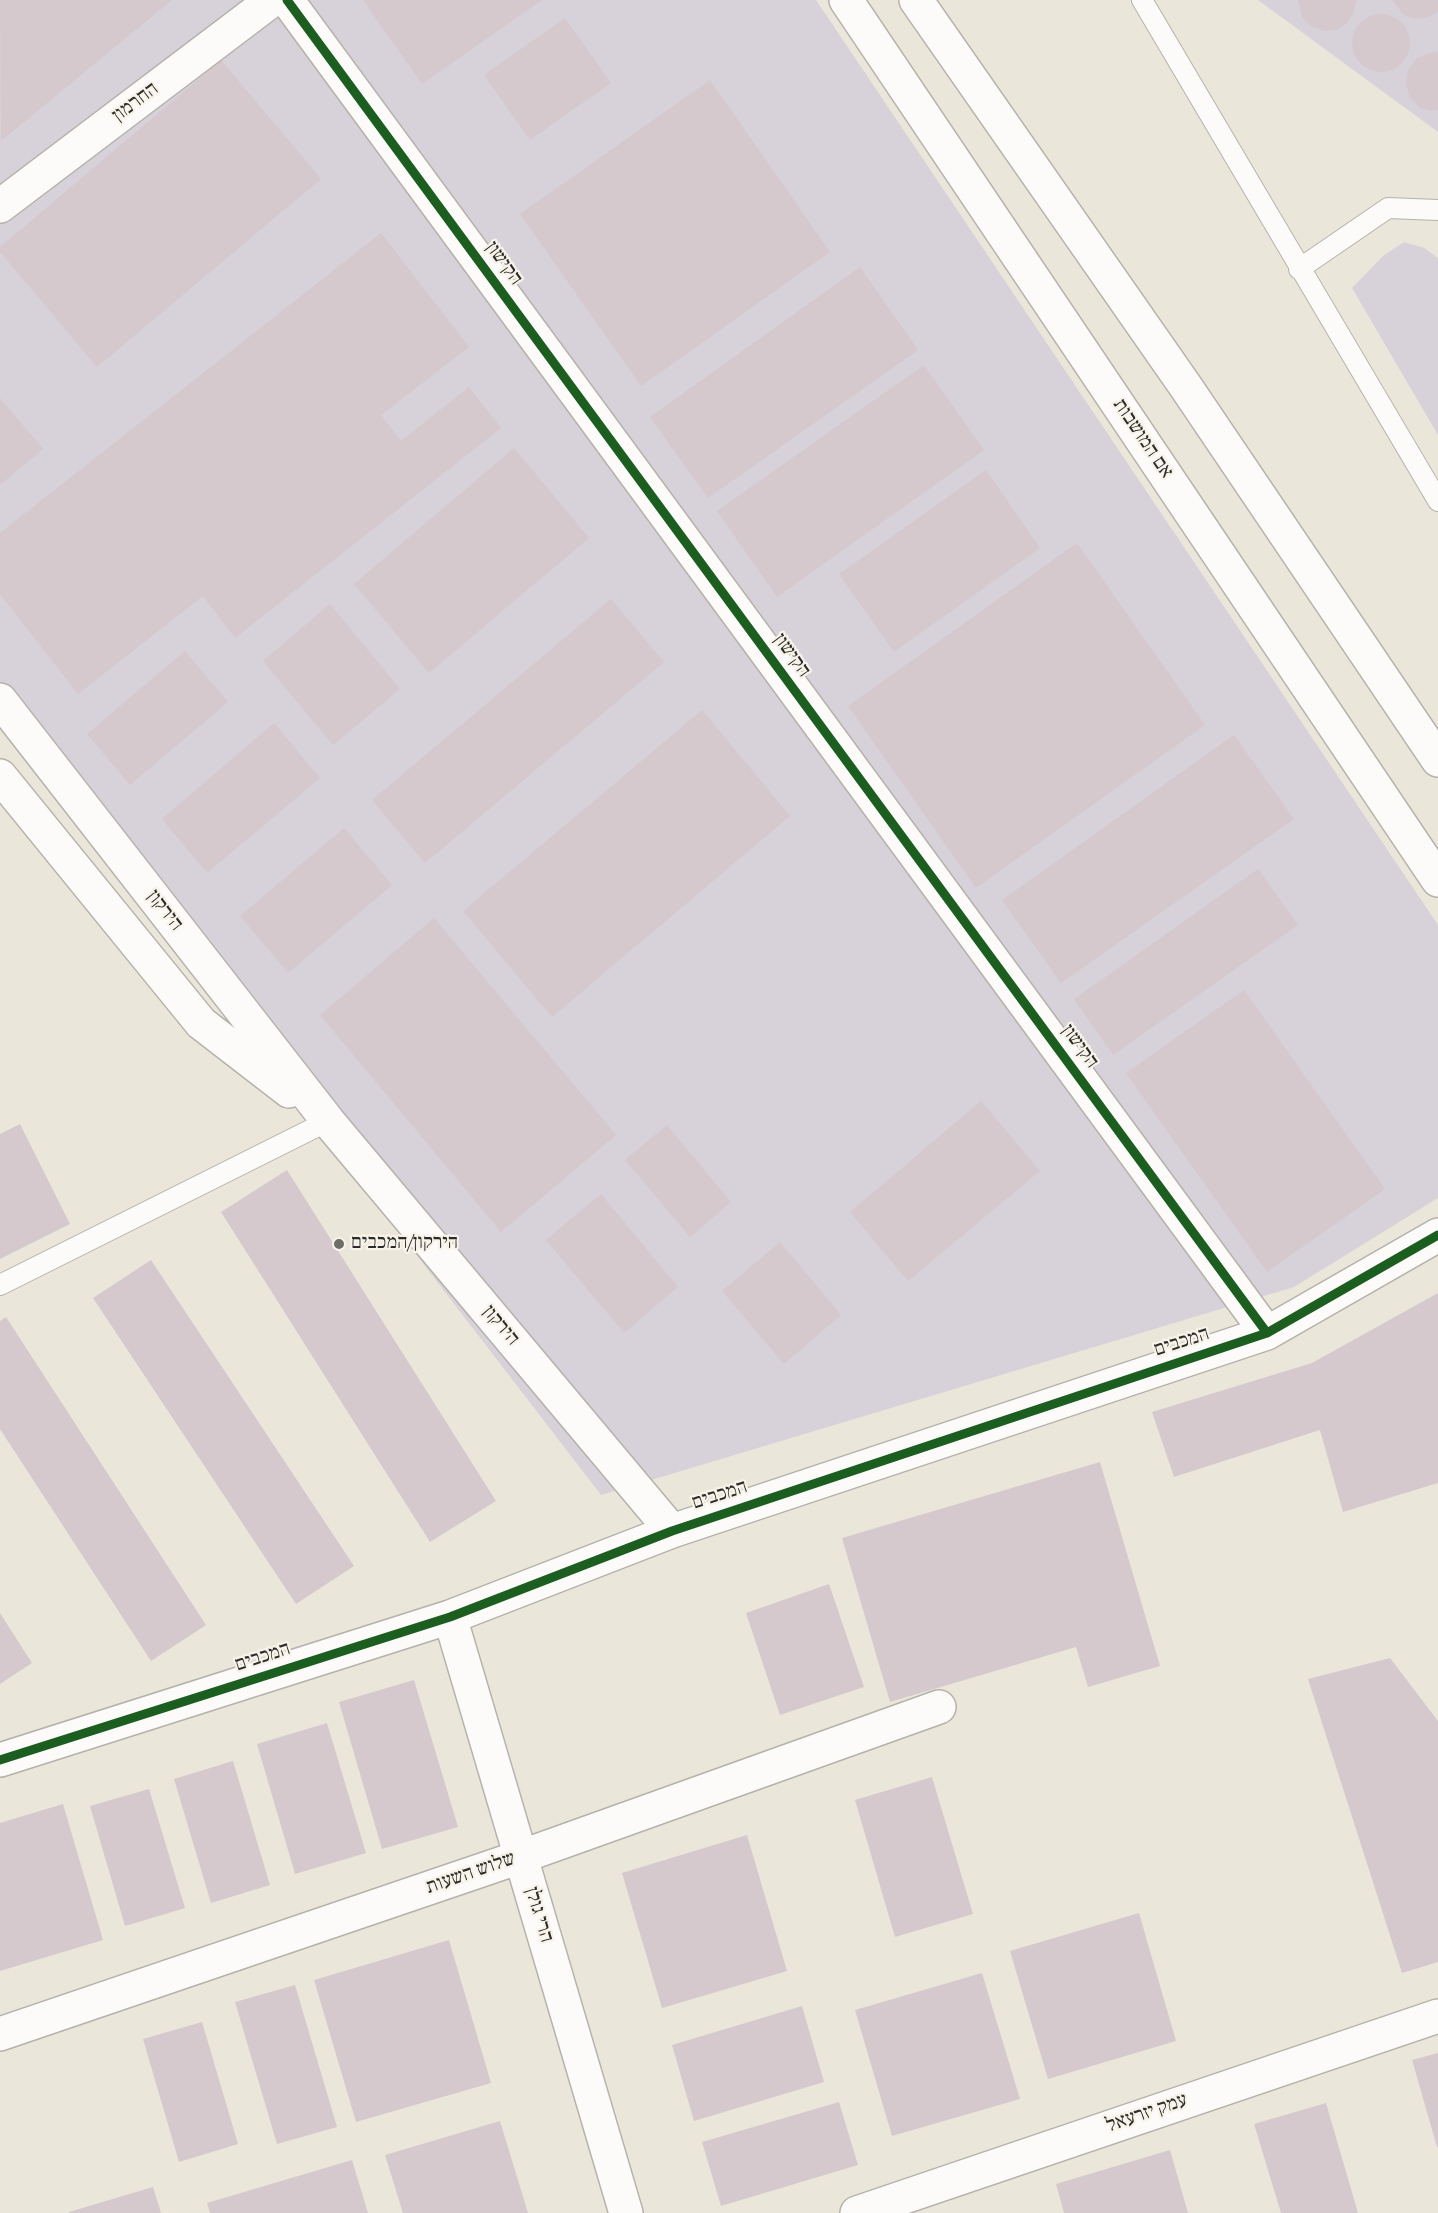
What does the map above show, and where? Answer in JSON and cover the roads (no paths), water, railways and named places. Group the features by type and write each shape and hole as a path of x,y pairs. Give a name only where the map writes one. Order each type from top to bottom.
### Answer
{"street":[{"name":"החרמון","path":"0,206 272,0"},
{"name":"הקישון","path":"286,0 1267,1333"},
{"name":"אם המושבות","path":"846,0 1438,880"},
{"path":"916,0 1186,387 1438,760"},
{"name":"הירקון","path":"0,700 328,1121 672,1531"},
{"name":"הירקון","path":"0,776 201,1023 328,1121"},
{"name":"המכבים","path":"0,1760 450,1617 672,1531 1267,1333 1438,1235"},
{"name":"הרי גולן","path":"450,1617 626,2213"},
{"name":"שלוש השעות","path":"0,2034 520,1857 939,1707"},
{"name":"עמק יזרעאל","path":"857,2213 1438,2016"}],"lane":[{"path":"1142,0 1438,501"},
{"path":"1299,269 1388,208 1438,210"},
{"path":"0,1285 328,1121"}],"place":[{"name":"הירקון/המכבים","path":"339,1244"}]}
